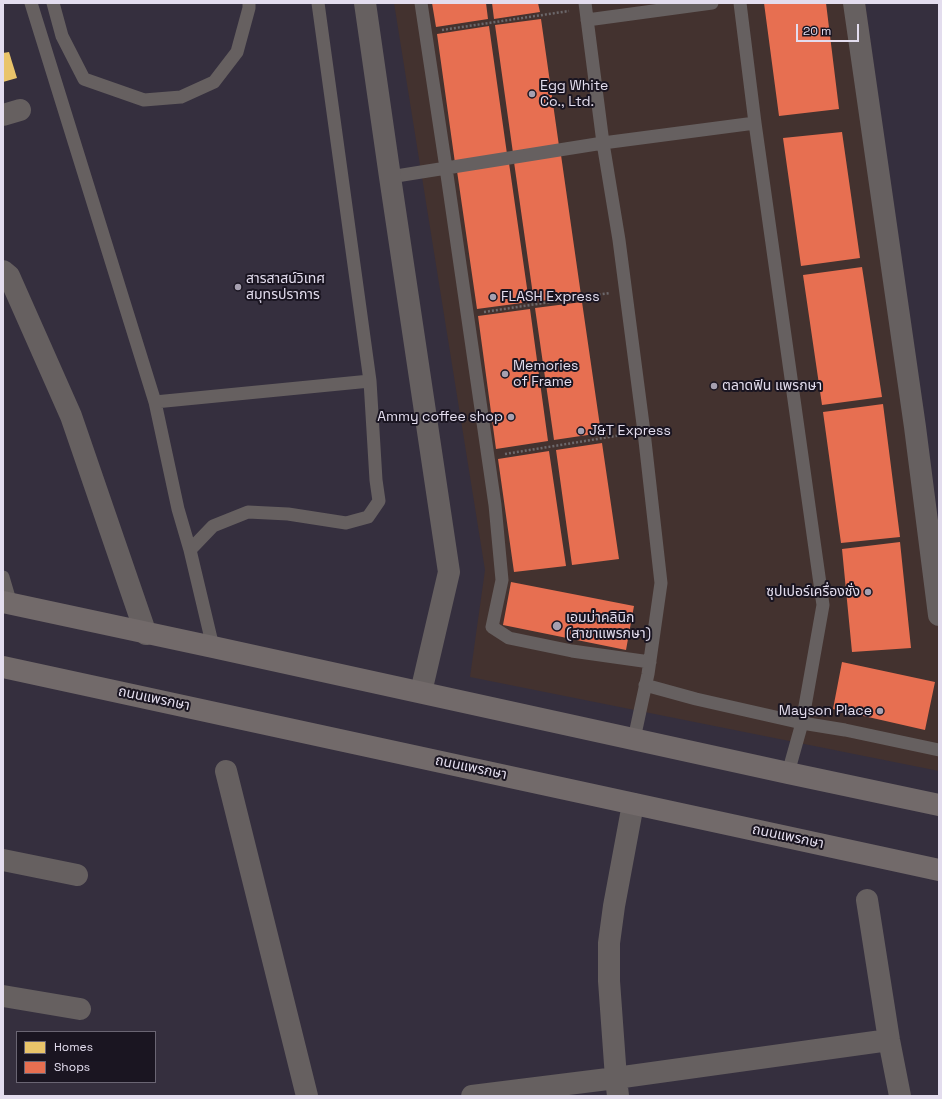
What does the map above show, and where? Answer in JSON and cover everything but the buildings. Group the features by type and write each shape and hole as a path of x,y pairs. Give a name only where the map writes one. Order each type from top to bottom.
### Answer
{"main road":[{"path":"7,603 939,805"},
{"name":"ถนนแพรกษา","path":"3,667 939,870"}],"street":[{"path":"365,3 448,572 421,692"},
{"path":"854,3 915,427 939,615"},
{"path":"3,271 9,276 71,416 146,634"},
{"path":"226,771 308,1096"},
{"path":"617,1087 609,982 609,943 614,906 633,804"},
{"path":"3,860 77,875"},
{"path":"867,900 900,1096"},
{"path":"3,996 80,1009"},
{"path":"472,1096 617,1087 890,1040"}],"lane":[{"path":"31,3 155,402 178,509 190,550 213,647"},
{"path":"53,3 62,36 84,79 144,100 181,98 214,82 237,52 249,3"},
{"path":"190,550 213,526 248,512 288,514 346,523 368,517 379,501 376,480 370,381 318,3"},
{"path":"421,3 495,505 502,580 492,627 509,638 572,651 650,662"},
{"path":"634,739 650,662 661,583 626,291 603,144 586,10 712,3"},
{"path":"740,3 754,123 823,605 802,723 788,773"},
{"path":"390,177 603,144 754,123"},
{"path":"155,402 370,381"},
{"path":"3,577 7,603"},
{"path":"646,685 696,699 802,723 939,750"}],"path":[{"path":"425,33 586,10"},
{"path":"468,314 626,291"},
{"path":"488,456 644,432"}],"shaded area":[{"path":"394,3 865,3 939,553 939,771 470,677 485,570"}],"place":[{"name":"Egg White Co., Ltd.","path":"532,94"},
{"name":"สารสาสน์วิเทศ สมุทรปราการ","path":"238,287"},
{"name":"FLASH Express","path":"493,297"},
{"name":"Memories of Frame","path":"505,374"},
{"name":"ตลาดฟิน แพรกษา","path":"714,386"},
{"name":"Ammy coffee shop","path":"511,417"},
{"name":"J&T Express","path":"581,431"},
{"name":"ซุปเปอร์เครื่องชั่ง","path":"868,592"},
{"name":"เอมม่าคลินิก (สาขาแพรกษา)","path":"557,626"},
{"name":"Mayson Place","path":"880,711"}]}
